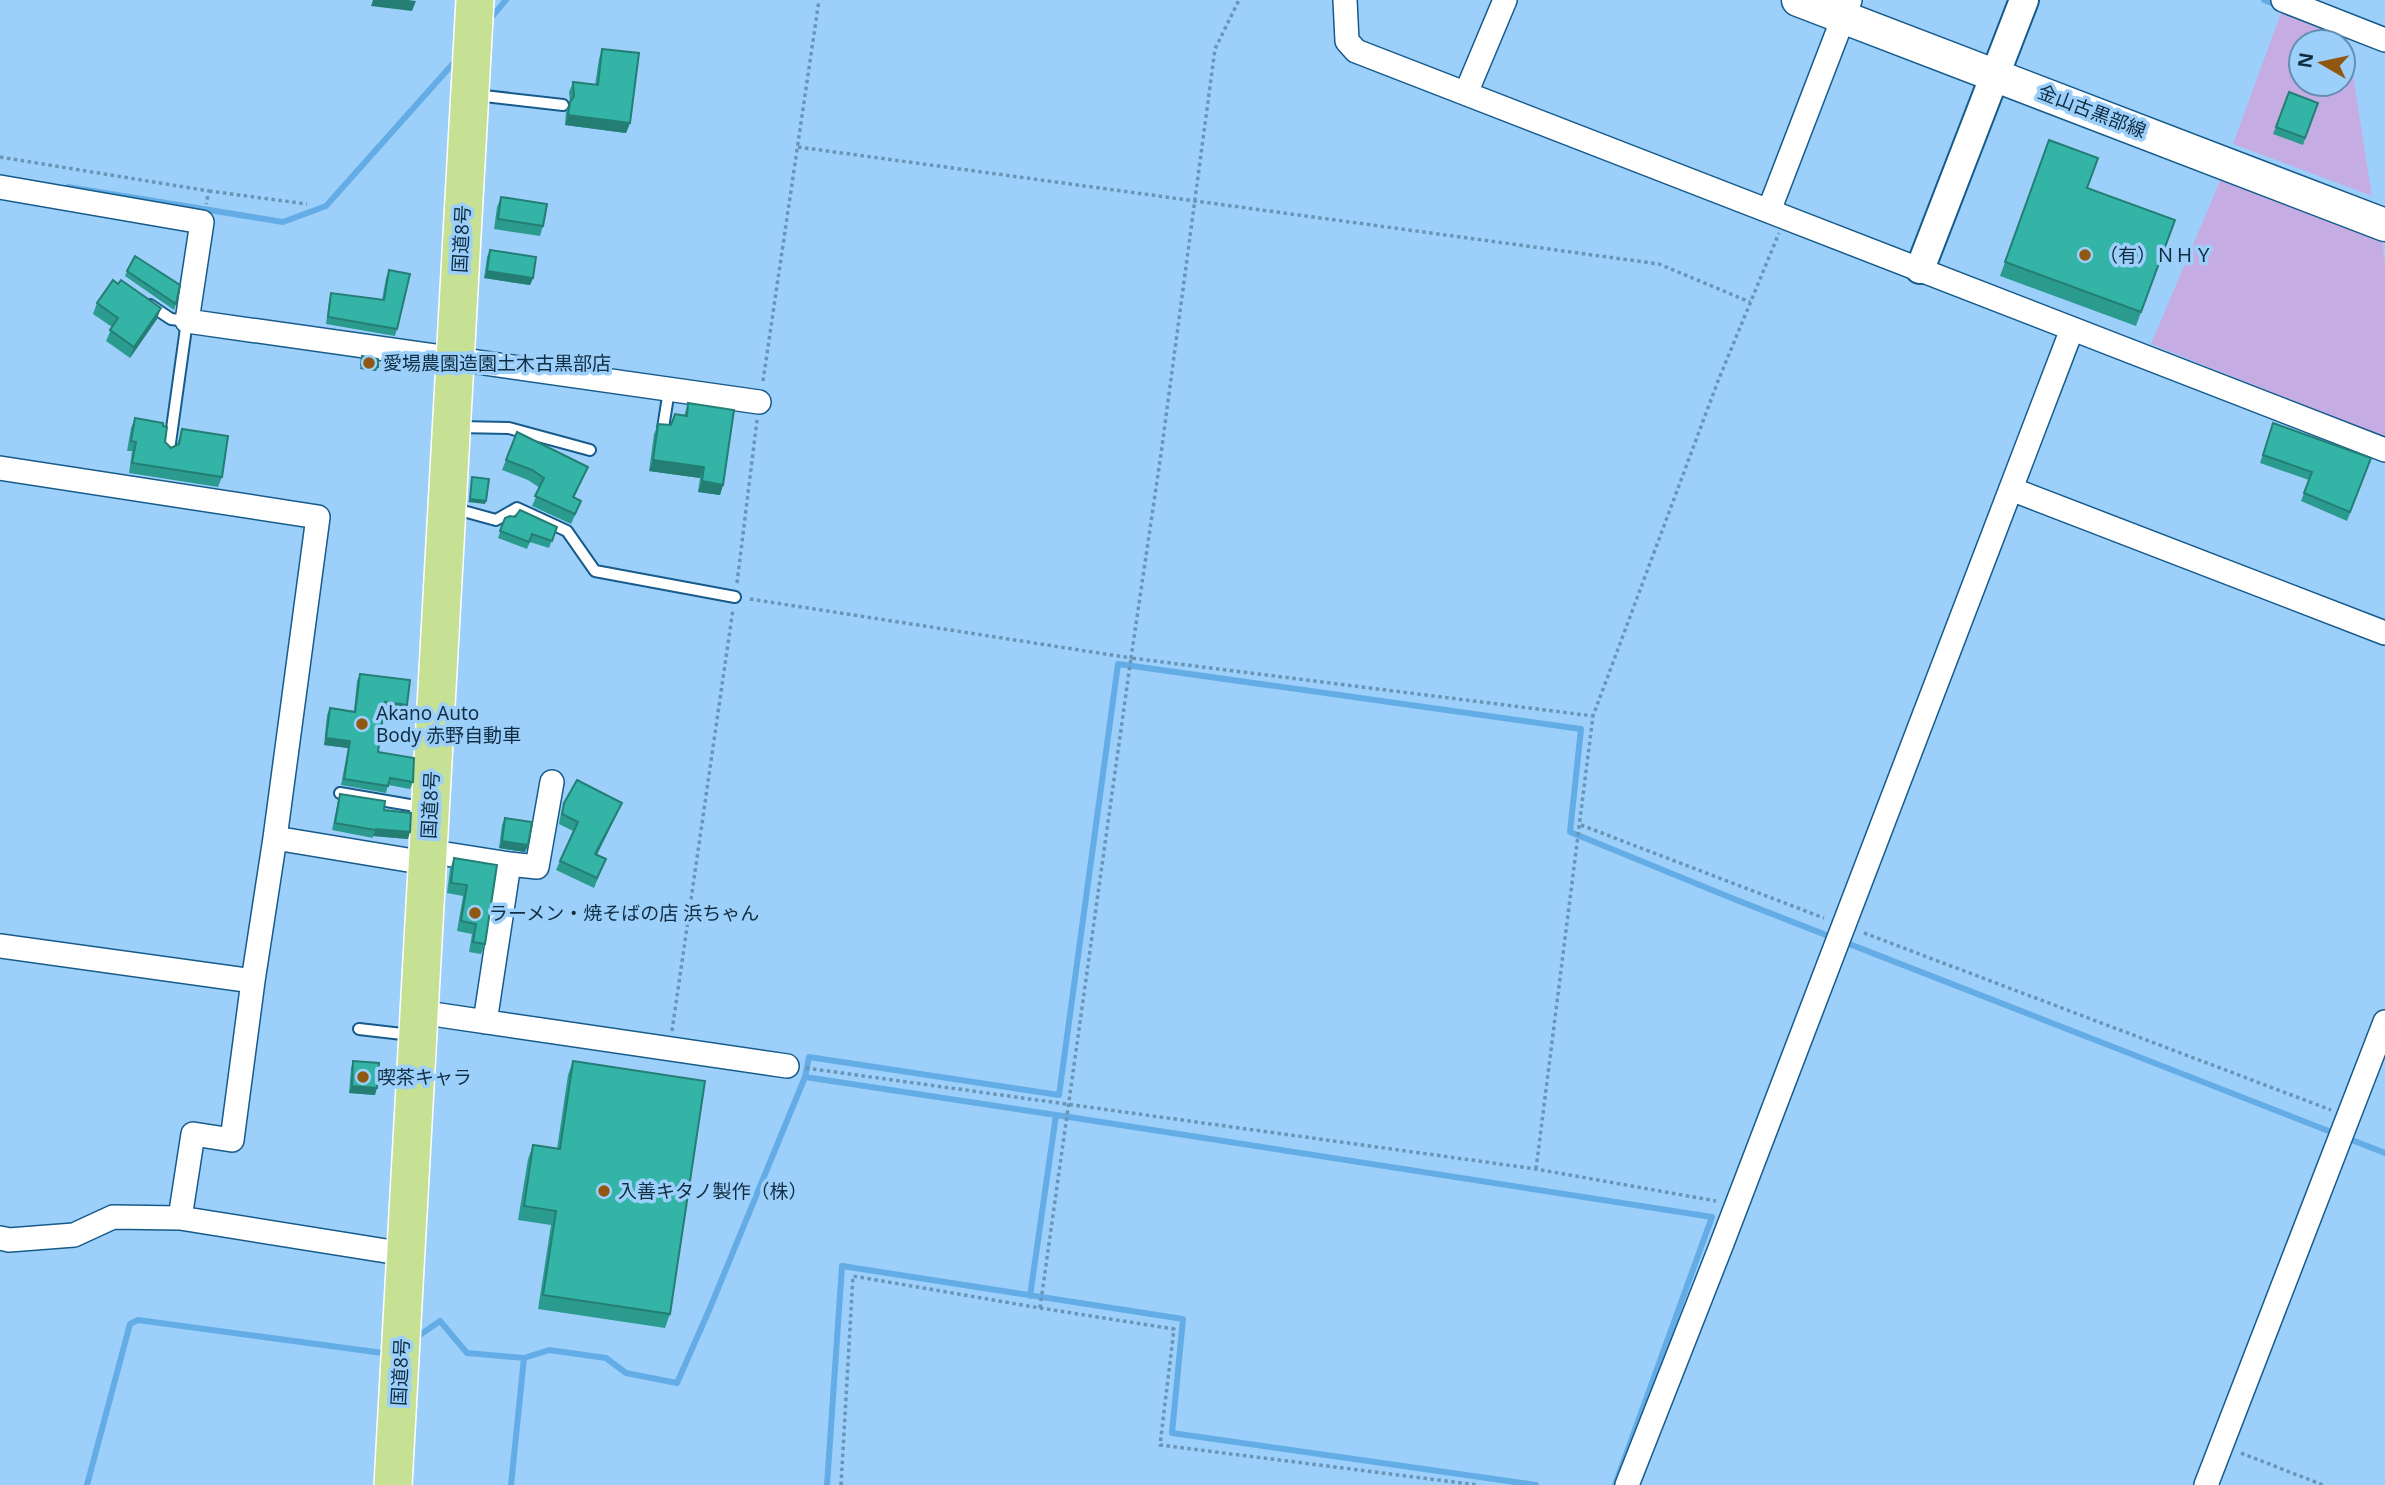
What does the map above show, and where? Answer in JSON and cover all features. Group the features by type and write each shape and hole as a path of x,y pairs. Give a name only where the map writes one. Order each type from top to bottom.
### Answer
{"highway":[{"name":"国道8号","path":"393,1485 475,0"}],"main road":[{"name":"金山古黒部線","path":"1798,0 1847,8 1996,76 2385,225"}],"street":[{"path":"1345,0 1347,41 1356,51 1778,211 2385,450"},
{"path":"1466,93 1505,0"},
{"path":"1920,269 2024,0"},
{"path":"2283,0 2385,40"},
{"path":"1778,211 1847,8"},
{"path":"0,187 202,222 187,321 759,402"},
{"path":"1627,1485 2072,329"},
{"path":"0,468 318,517 232,1140 192,1134 180,1217"},
{"path":"2011,489 2385,633"},
{"path":"275,838 427,857 537,867 552,782"},
{"path":"485,1022 509,864"},
{"path":"0,947 253,982"},
{"path":"418,1024 485,1022 787,1066"},
{"path":"2206,1485 2385,1022"},
{"path":"0,1238 9,1240 74,1236 113,1217 180,1217 405,1254"}],"lane":[{"path":"470,94 563,105"},
{"path":"138,296 171,320 187,321 169,450"},
{"path":"663,428 669,390"},
{"path":"450,427 509,428 590,450"},
{"path":"446,506 496,520 516,508 567,531 595,571 735,597"},
{"path":"340,793 429,808"},
{"path":"359,1029 418,1024"}],"path":[{"path":"670,1048 735,597 759,402 819,0"},
{"path":"1040,1308 1196,201 1215,49 1239,0"},
{"path":"798,147 1659,264 1751,302"},
{"path":"0,158 307,204"},
{"path":"202,222 209,191"},
{"path":"1536,1169 1593,716 1708,407 1751,302 1778,211"},
{"path":"735,597 1130,658 1593,716"},
{"path":"1581,825 2348,1117"},
{"path":"787,1066 1536,1169 1735,1204"},
{"path":"841,1485 853,1276 1174,1329 1160,1445 1478,1485"},
{"path":"2221,1446 2323,1485"}],"shaded area":[{"path":"2281,13 2322,28 2287,28 2287,98 2357,98 2372,196 2233,144"},
{"path":"2222,176 2382,238 2385,266 2385,438 2151,344"}],"building":[{"path":"602,49 639,53 630,123 568,115 574,96 573,82 598,85"},
{"path":"2287,97 2305,98 2318,103 2305,138 2276,127"},
{"name":"（有）ＮＨＹ","path":"2049,140 2098,158 2087,188 2175,220 2141,312 2005,262"},
{"path":"501,197 547,204 543,226 498,219"},
{"path":"490,250 536,257 533,278 487,271"},
{"path":"135,256 180,285 176,304 127,271"},
{"path":"389,270 410,274 397,329 328,317 331,293 384,300"},
{"path":"113,280 118,284 121,280 161,308 134,347 110,330 118,318 97,303"},
{"path":"362,356 378,359 378,367 361,365"},
{"path":"688,403 734,410 723,485 702,481 704,467 653,460 658,424 671,425 675,414 687,416"},
{"path":"135,418 163,423 163,426 167,427 165,442 171,448 179,444 182,429 228,436 222,477 132,463 136,442 131,441"},
{"path":"2273,423 2371,458 2350,512 2304,493 2312,472 2263,455"},
{"path":"517,432 588,467 573,497 581,501 575,514 535,496 544,478 506,460"},
{"path":"472,477 489,479 486,501 470,499"},
{"path":"520,510 557,527 552,541 532,534 529,542 500,531 505,518 515,517"},
{"path":"360,674 410,680 407,705 385,702 378,752 414,758 413,782 390,778 388,786 344,779 350,741 326,738 330,708 355,712"},
{"path":"577,780 622,803 595,854 606,859 597,878 560,861 578,822 562,814 564,803"},
{"path":"340,794 385,801 384,810 411,813 410,832 375,830 335,823"},
{"path":"505,818 532,822 528,845 502,841"},
{"name":"ラーメン・焼そばの店 浜ちゃん","path":"454,858 497,865 485,944 473,942 476,924 461,921 467,885 451,883"},
{"path":"353,1061 379,1063 377,1088 352,1086"},
{"name":"入善キタノ製作（株）","path":"573,1061 705,1081 670,1314 543,1295 556,1211 524,1206 533,1145 560,1149"}],"waterway":[{"path":"489,20 506,0"},
{"path":"2264,0 2279,6"},
{"path":"68,187 283,222 326,206 458,58"},
{"path":"414,1339 440,1321 467,1353 524,1358 549,1350 606,1358 626,1373 677,1383 805,1077 809,1057 1059,1095 1118,664 1581,729 1570,832 1734,899 2385,1153"},
{"path":"805,1077 1056,1115 1030,1296"},
{"path":"1056,1115 1712,1217 1615,1485"},
{"path":"827,1485 842,1266 1183,1319 1172,1433 1536,1485"},
{"path":"87,1485 130,1324 138,1320 390,1354"},
{"path":"511,1485 524,1358"}],"place":[{"name":"（有）ＮＨＹ","path":"2085,255"},
{"name":"愛場農園造園土木古黒部店","path":"369,363"},
{"name":"Akano Auto Body 赤野自動車","path":"362,724"},
{"name":"ラーメン・焼そばの店 浜ちゃん","path":"475,913"},
{"name":"喫茶キャラ","path":"363,1077"},
{"name":"入善キタノ製作（株）","path":"604,1191"}]}
